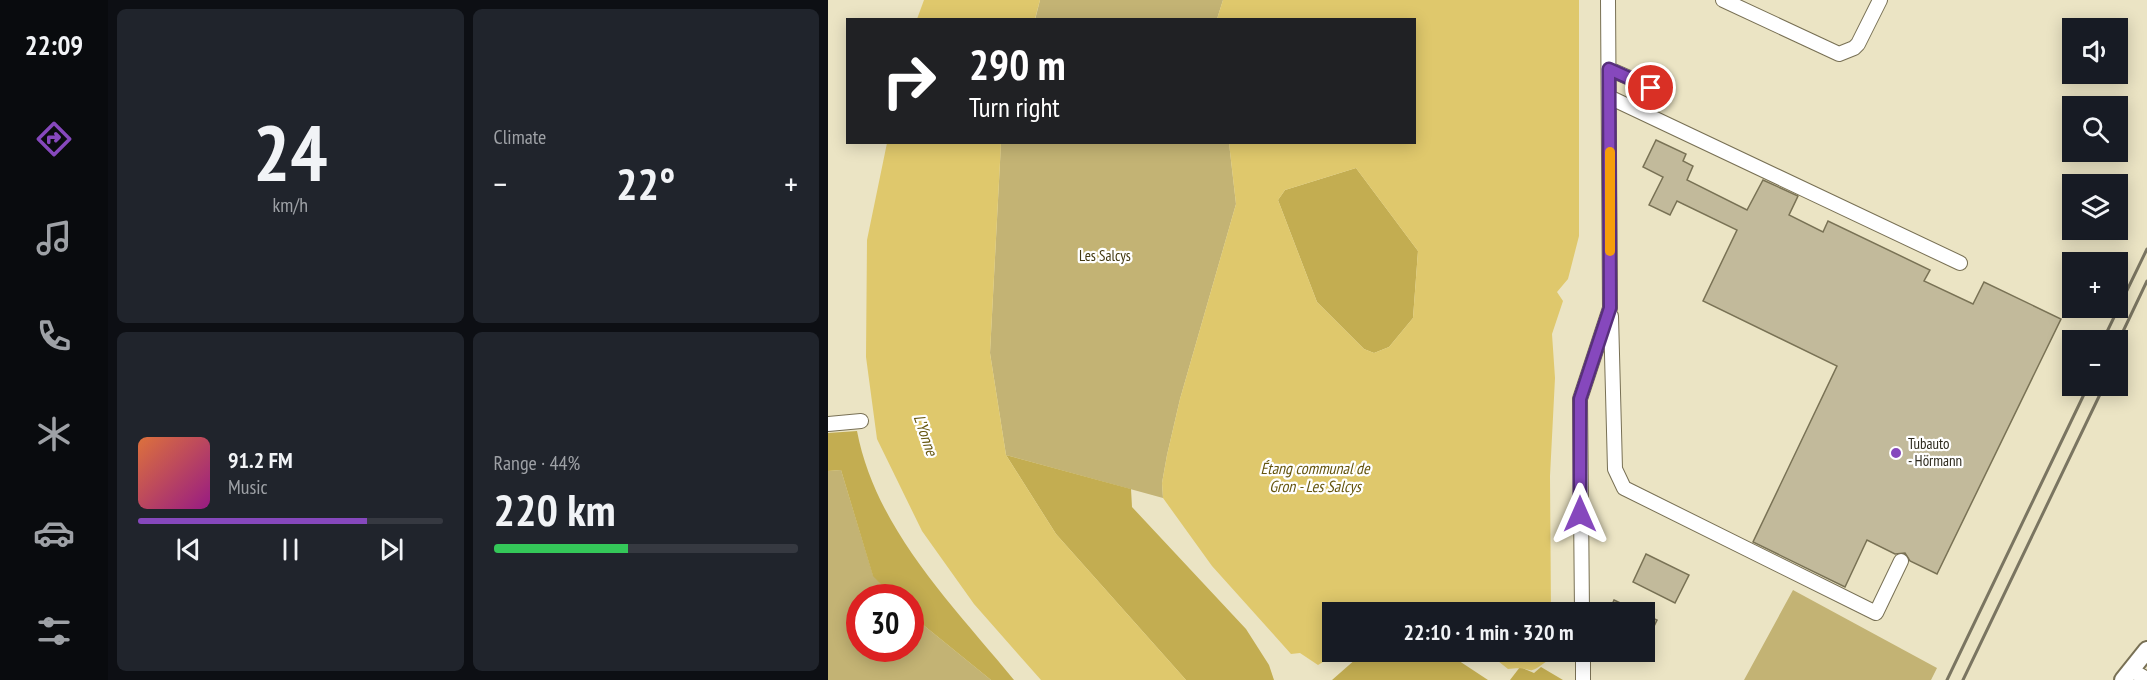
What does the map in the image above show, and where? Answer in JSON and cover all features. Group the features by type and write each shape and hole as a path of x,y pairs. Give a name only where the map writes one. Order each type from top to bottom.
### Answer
{"main road":[{"path":"2127,675 2147,650"}],"street":[{"path":"1608,0 1610,308 1615,469 1624,488 1876,613 1901,561"},
{"path":"1724,0 1839,54 1847,52 1858,44 1880,0"},
{"path":"1609,69 1666,94"},
{"path":"1609,98 1960,263"},
{"path":"1582,602 1580,399 1610,308"},
{"path":"828,424 861,421"},
{"path":"1582,662 1583,680"},
{"path":"2127,675 2147,679"}],"green space":[{"path":"1040,0 1223,0 1217,18 1036,18"},
{"name":"Les Salcys","path":"1001,144 1229,144 1236,204 1180,399 1162,483 1163,498 1006,455 990,353"},
{"path":"841,470 873,575 881,584 846,584 846,662 924,662 924,626 991,680 828,680 828,471"},
{"path":"1793,590 1937,668 1931,680 1744,680"}],"shaded area":[{"path":"1356,168 1418,251 1413,318 1389,347 1374,353 1364,349 1317,302 1278,200 1285,190"},
{"path":"857,431 867,467 881,501 899,534 943,594 1014,680 991,680 924,626 924,584 881,584 873,576 841,470 828,471 828,433"},
{"path":"1006,455 1131,489 1132,507 1246,629 1269,665 1274,680 1186,680 1056,534"},
{"path":"1352,662 1461,662 1488,680 1332,680"},
{"path":"1520,667 1534,673 1541,667 1563,680 1510,680"}],"water":[{"path":"924,0 1040,0 1035,18 917,18"},
{"name":"Étang communal de Gron - Les Salcys","path":"1223,0 1579,0 1579,236 1568,279 1557,292 1563,301 1552,334 1555,378 1550,476 1551,602 1322,602 1323,662 1318,665 1300,653 1291,654 1212,566 1163,498 1162,483 1180,399 1236,204 1229,144 1416,144 1416,18 1217,18","holes":["1356,168 1418,251 1413,318 1389,347 1374,353 1364,349 1317,302 1278,200 1285,190"]},
{"name":"L'Yonne","path":"887,144 1001,144 990,353 1006,455 1056,534 1186,680 1041,680 974,604 922,531 877,439 866,357 867,240"},
{"path":"1499,662 1545,662 1533,670 1508,669"}],"building":[{"name":"Tubauto - Hörmann","path":"1656,140 1686,154 1683,161 1693,166 1687,180 1747,210 1763,180 1798,196 1789,215 1823,232 1828,221 1930,270 1924,281 1973,304 1984,282 2061,319 1937,574 1910,561 1905,553 1895,554 1867,540 1845,587 1753,542 1837,366 1703,301 1737,230 1677,201 1670,215 1649,205 1663,177 1643,167"},
{"path":"1646,554 1689,575 1675,603 1633,582"}],"railway":[{"path":"2108,330 2147,249"},
{"path":"2124,330 2147,281"},
{"path":"1947,680 2083,396"},
{"path":"1963,680 2099,396"}],"slow traffic":[{"path":"1610,152 1610,251"}],"place":[{"name":"Tubauto - Hörmann","path":"1896,453"}],"route":[{"path":"1580,514 1580,399 1610,308 1609,69 1651,88"}]}
